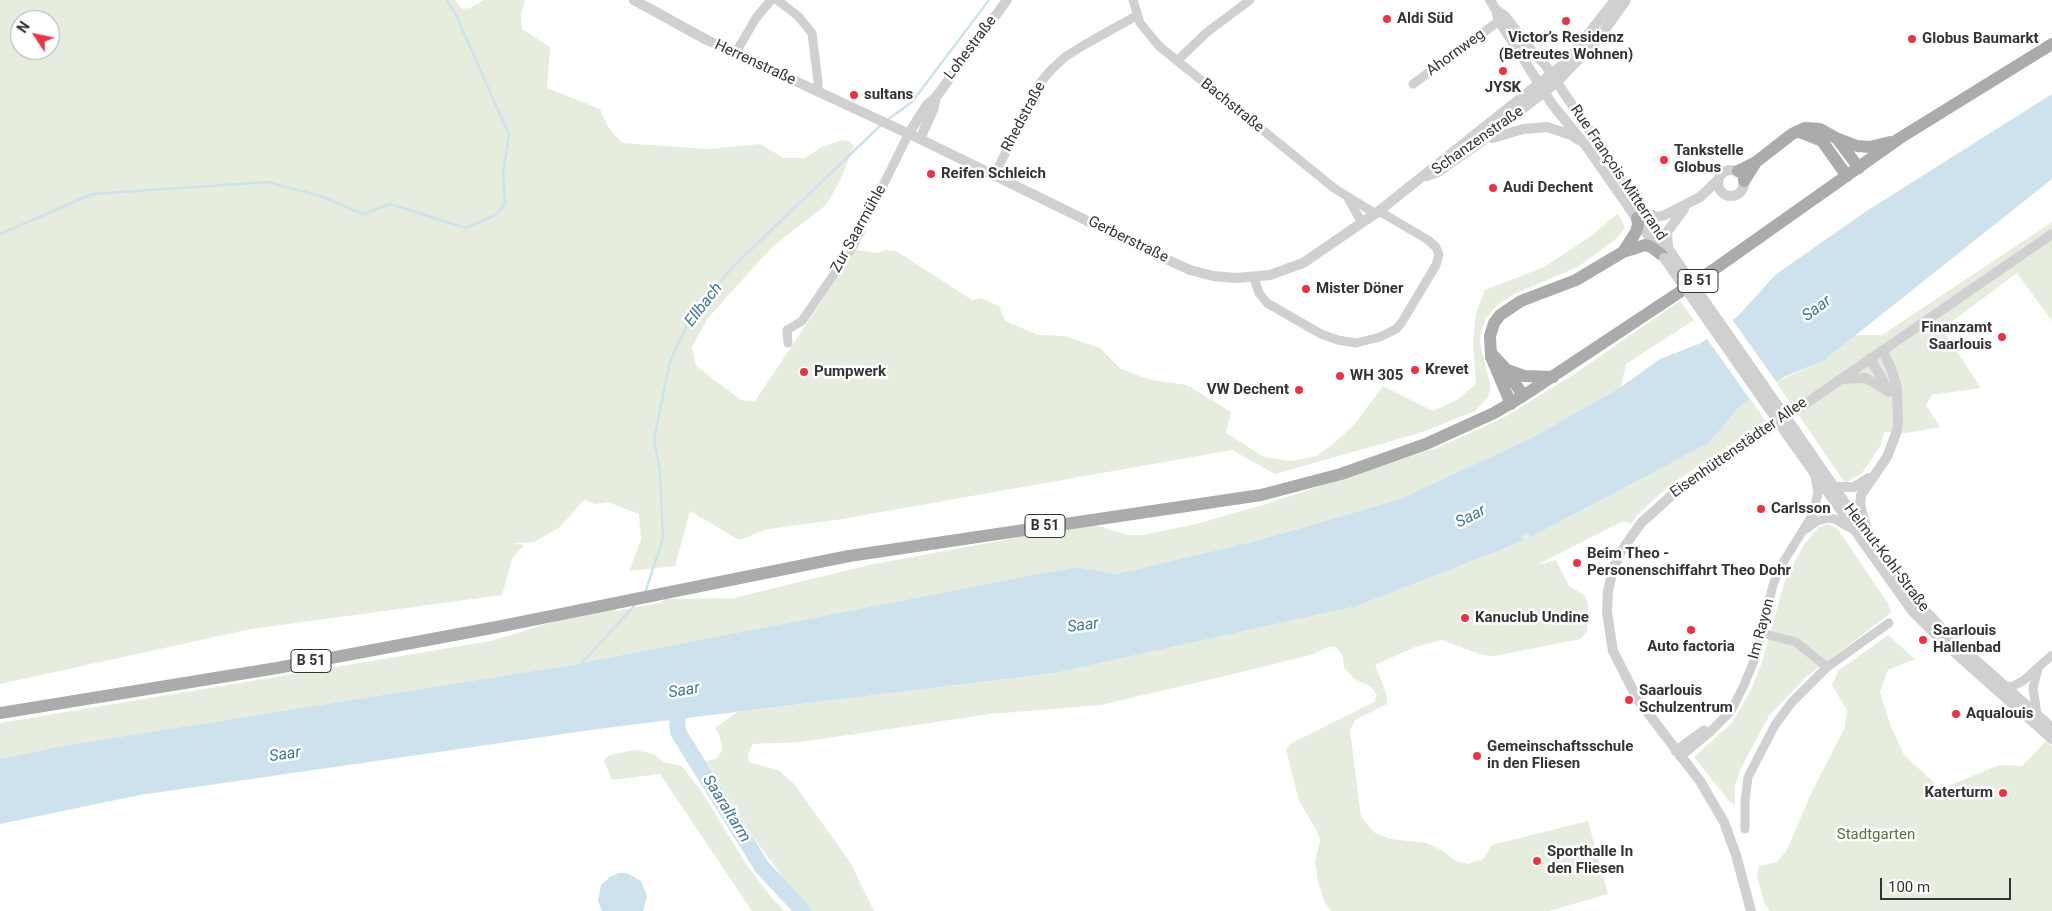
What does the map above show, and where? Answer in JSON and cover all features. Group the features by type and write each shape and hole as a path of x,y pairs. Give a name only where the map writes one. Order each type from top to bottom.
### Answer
{"main road":[{"name":"B 51","path":"0,713 277,668 661,595 777,569 890,549 1261,495 1307,485 1384,460 1426,444 1511,404 1553,378 1716,268 1900,138 2052,44"},
{"path":"1741,176 1792,134 1805,128 1813,127 1858,146 1870,147 1900,138"},
{"path":"1792,134 1807,133 1822,141 1847,176"},
{"path":"1836,138 1858,168"},
{"path":"1623,252 1636,232 1640,215"},
{"path":"1511,404 1493,364 1491,351 1491,330 1508,308 1576,280 1623,252 1645,246 1667,254"},
{"path":"1491,351 1507,370 1523,396"},
{"path":"1507,370 1524,376 1553,378"}],"street":[{"name":"Herrenstraße","path":"634,0 678,26 735,54 878,119"},
{"path":"735,54 748,30 770,0"},
{"path":"777,0 798,16 812,33 818,92"},
{"name":"Lohestraße","path":"909,133 927,105 936,97 1007,0"},
{"name":"Bachstraße","path":"1133,0 1136,16 1145,32 1177,61 1348,198 1428,240 1436,248 1439,255 1436,265 1396,329 1380,337 1356,343 1338,340 1321,334 1267,303 1259,293 1254,278"},
{"path":"1177,61 1206,33 1250,0"},
{"path":"1490,0 1496,10 1499,22"},
{"path":"1569,65 1615,0"},
{"path":"1529,99 1599,38 1626,0"},
{"name":"Rue François Mitterrand","path":"1496,10 1506,16 1534,54 1544,63 1565,93 1640,215 1792,433"},
{"name":"Rhedstraße","path":"994,176 1040,83 1050,71 1084,45 1136,16"},
{"name":"Rue François Mitterrand","path":"1499,22 1512,38 1552,104 1640,215"},
{"name":"Ahornweg","path":"1413,84 1499,22"},
{"name":"Lohestraße","path":"920,138 929,120 936,97"},
{"name":"Schanzenstraße","path":"1423,177 1438,172 1478,144 1529,99"},
{"name":"Schanzenstraße","path":"1377,213 1434,166 1529,99"},
{"name":"Gerberstraße","path":"878,119 1190,270 1213,276 1254,278 1283,271 1303,263 1377,213"},
{"path":"1478,144 1506,132 1547,128 1571,135 1586,146"},
{"name":"Zur Saarmühle","path":"788,343 787,330 802,321 852,248 909,133"},
{"path":"1640,215 1657,217 1687,206 1718,180 1724,171 1731,169 1741,176 1743,189 1737,195 1729,196 1722,192 1718,180"},
{"path":"1700,197 1722,192"},
{"name":"Bachstraße","path":"1348,198 1362,223"},
{"path":"1667,254 1667,232 1687,206"},
{"name":"Eisenhüttenstädter Allee","path":"1751,911 1736,855 1724,822 1713,800 1638,700 1613,651 1607,612 1608,591 1613,570 1620,553 1641,523 1670,496 2052,234"},
{"path":"1873,544 1860,504 1861,495 1887,457 1897,431 1897,388 1891,368 1882,350"},
{"path":"1870,358 1889,392 1898,403"},
{"path":"1838,380 1866,378 1889,392"},
{"name":"Helmut-Kohl-Straße","path":"1792,433 1815,476 1913,612 1953,652 2052,739"},
{"name":"Helmut-Kohl-Straße","path":"1792,433 1834,487 1873,544 1931,618 2004,687 2052,728"},
{"path":"1834,487 1854,487 1865,481 1877,470"},
{"name":"Im Rayon","path":"1688,766 1691,752 1698,742 1731,711 1744,685 1762,633 1773,585 1780,569 1806,529 1816,504 1818,493 1815,476"},
{"path":"1806,529 1817,521 1829,518 1835,519 1854,530"},
{"path":"1746,829 1746,787 1758,754 1775,725 1792,702 1827,667 1889,623"},
{"path":"1762,633 1796,642 1827,667"},
{"path":"2004,687 2013,686 2023,681 2052,655"},
{"path":"2037,714 2032,688 2038,669"},
{"name":"Im Rayon","path":"1678,754 1706,729 1714,726"},
{"name":"Im Rayon","path":"1678,754 1698,742"}],"green space":[{"path":"0,0 455,0 462,9 470,8 484,0 525,0 521,14 522,29 550,47 547,88 600,109 608,127 622,143 709,149 760,144 784,158 805,158 820,148 841,140 849,141 854,146 840,181 826,205 771,248 708,318 692,347 696,366 741,400 755,401 856,250 877,253 886,250 896,251 972,300 981,298 999,306 1005,321 1039,335 1065,336 1100,348 1121,369 1151,380 1187,385 1231,412 1226,433 1264,457 1291,461 1317,456 1354,425 1383,386 1433,411 1457,400 1476,384 1473,343 1476,313 1485,290 1544,267 1591,236 1618,213 1625,228 1616,239 1578,267 1514,294 1497,305 1486,318 1481,331 1480,343 1491,388 1488,397 1475,411 1420,433 1275,474 1232,450 836,520 768,529 739,540 690,511 675,566 629,571 641,540 639,514 608,502 595,504 584,500 560,527 534,542 512,543 524,545 512,559 502,595 251,629 0,684"},
{"path":"2052,222 2052,321 2017,273 1942,329 1981,388 1932,395 1926,405 1940,427 1906,433 1884,432 1881,445 1862,473 1845,483 1776,382 1823,361 1856,335 1882,335"},
{"path":"1680,301 1694,320 1626,364 1621,387 1533,437 1400,499 1256,541 1116,574 1076,567 571,665 62,746 0,759 0,723 491,641 566,618 614,608 616,611 660,603 665,599 734,598 869,565 1091,524 1129,535 1142,535 1196,524 1266,504 1439,447 1503,418 1573,375"},
{"path":"1750,399 1766,421 1670,485 1638,514 1631,524 1623,521 1537,565 1556,560 1569,586 1584,595 1588,603 1587,631 1581,639 1494,656 1482,655 1442,640 1415,647 1375,665 1386,693 1387,704 1355,720 1350,730 1361,817 1375,833 1390,839 1427,843 1445,852 1455,861 1468,864 1483,859 1492,845 1588,821 1608,894 1549,911 1331,911 1324,901 1315,862 1320,840 1317,831 1299,801 1286,749 1290,744 1374,702 1377,695 1371,687 1353,678 1344,667 1343,656 1336,647 1330,646 1311,655 1101,705 990,714 801,742 753,744 748,754 749,762 780,771 794,784 850,862 874,911 811,911 792,890 754,838 706,761 716,759 722,751 720,736 715,728 737,712 1055,673 1357,606 1523,541 1521,536 1529,532 1531,537 1709,443 1740,406"},
{"path":"1828,524 1837,528 1889,605 1891,613 1806,677 1769,716 1741,768 1735,786 1735,805 1729,801 1694,757 1732,723 1752,688 1762,662 1785,580 1805,543 1819,527"},
{"name":"Stadtgarten","path":"1888,635 1915,659 1888,670 1880,692 1890,724 1904,755 1941,789 1999,765 2022,766 2046,741 2052,746 2052,911 1770,911 1764,902 1757,876 1759,866 1777,862 1787,850 1810,796 1845,727 1847,710 1832,685 1838,671"},
{"path":"635,750 654,754 663,762 682,766 702,792 746,864 771,897 785,911 752,911 660,774 612,780 604,761 609,755"}],"water":[{"name":"Saar","path":"2052,94 2052,179 1823,361 1784,377 1740,406 1709,443 1531,537 1528,533 1521,536 1523,541 1357,606 1055,673 605,728 140,795 0,824 0,759 62,746 571,665 1076,567 1116,574 1256,541 1400,499 1533,437 1621,387 1660,359 1701,343 1738,316 1775,275 1865,212"},
{"path":"627,873 641,881 647,896 643,911 602,911 598,901 601,885 611,876"}],"pier":[{"path":"1731,318 1778,384 1751,401 1705,336"}],"waterway":[{"path":"0,234 92,194 268,182 320,196 363,214 390,204 466,228 494,216 505,204 503,173 509,135 456,15 447,0"},
{"name":"Ellbach","path":"887,120 912,102 989,0"},
{"name":"Ellbach","path":"645,593 663,538 660,471 654,440 670,361 688,323 712,290 740,260 881,125"},
{"name":"Ellbach","path":"580,665 637,603"},
{"name":"Saaraltarm","path":"676,698 678,732 762,867 803,911"}],"place":[{"name":"Aldi Süd","path":"1387,19"},
{"name":"Victor’s Residenz (Betreutes Wohnen)","path":"1566,21"},
{"name":"Globus Baumarkt","path":"1912,39"},
{"name":"JYSK","path":"1503,71"},
{"name":"sultans","path":"854,95"},
{"name":"Tankstelle Globus","path":"1664,160"},
{"name":"Reifen Schleich","path":"931,174"},
{"name":"Audi Dechent","path":"1493,188"},
{"name":"Mister Döner","path":"1306,289"},
{"name":"Finanzamt Saarlouis","path":"2002,337"},
{"name":"Krevet","path":"1415,370"},
{"name":"Pumpwerk","path":"804,372"},
{"name":"WH 305","path":"1340,376"},
{"name":"VW Dechent","path":"1299,390"},
{"name":"Carlsson","path":"1761,509"},
{"name":"Beim Theo - Personenschiffahrt Theo Dohr","path":"1577,563"},
{"name":"Kanuclub Undine","path":"1465,618"},
{"name":"Auto factoria","path":"1691,630"},
{"name":"Saarlouis Hallenbad","path":"1923,640"},
{"name":"Saarlouis Schulzentrum","path":"1629,700"},
{"name":"Aqualouis","path":"1956,714"},
{"name":"Gemeinschaftsschule in den Fliesen","path":"1477,756"},
{"name":"Katerturm","path":"2003,793"},
{"name":"Sporthalle In den Fliesen","path":"1537,861"}]}
